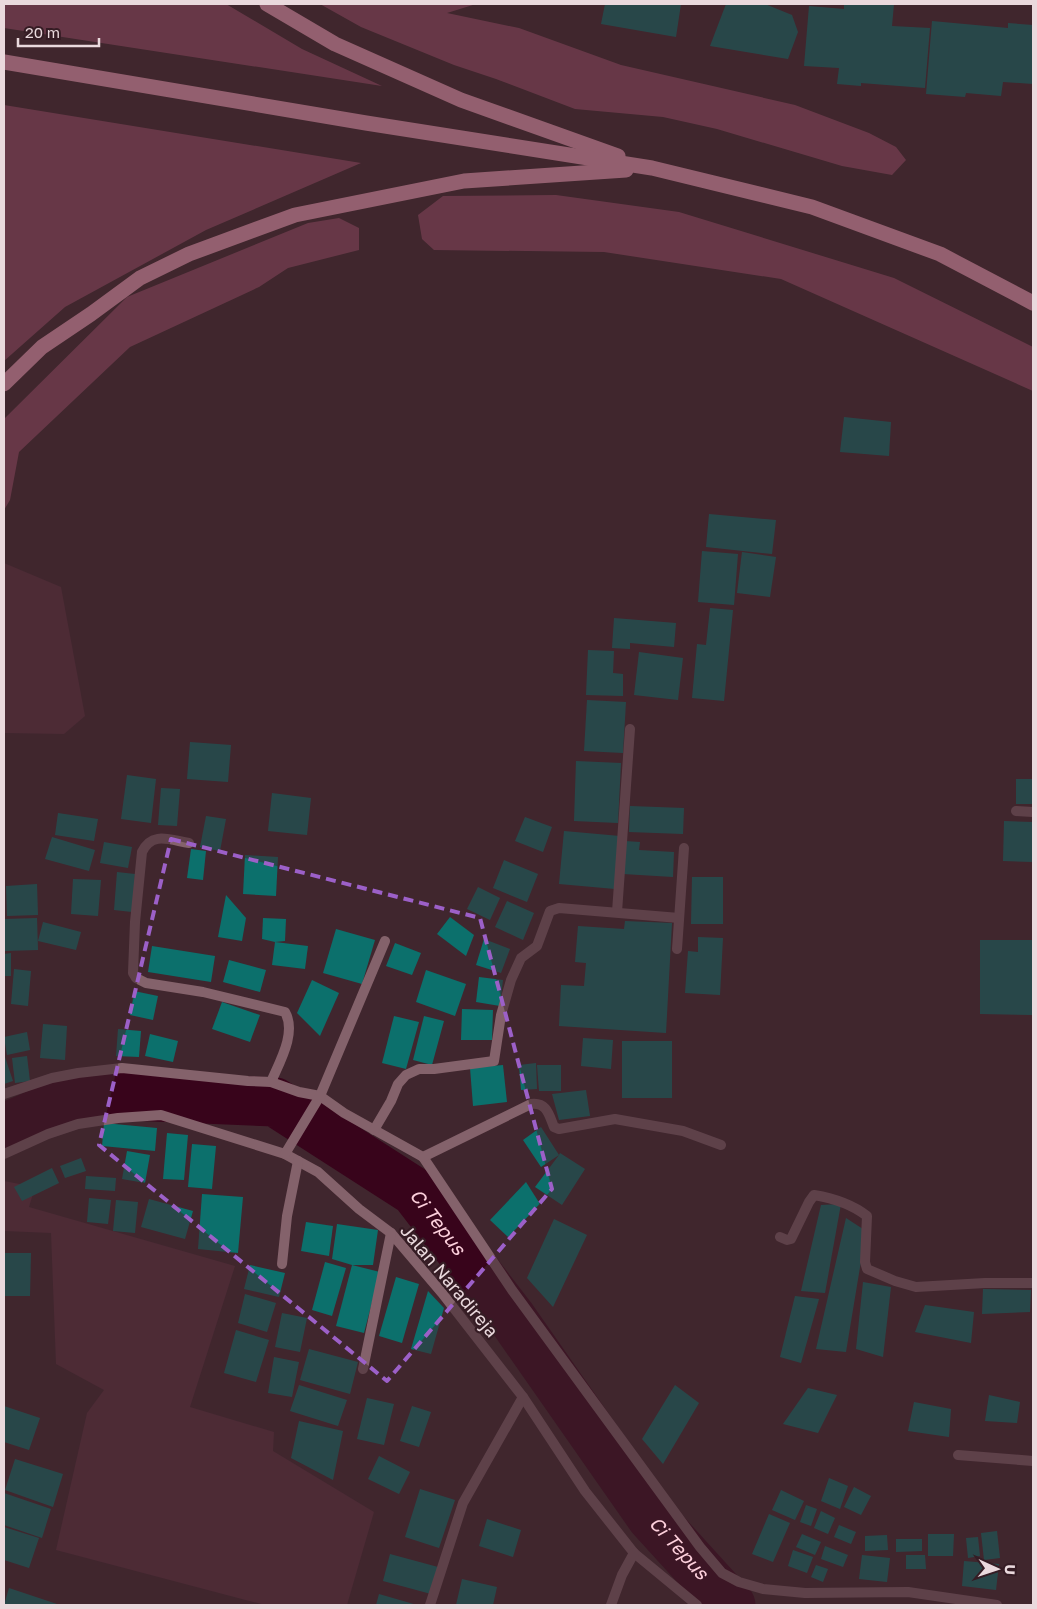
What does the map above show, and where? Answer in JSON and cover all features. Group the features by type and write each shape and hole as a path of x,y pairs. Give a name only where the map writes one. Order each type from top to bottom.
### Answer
{"highway":[{"path":"266,4 335,44 461,100 652,168"},
{"path":"4,62 366,123 652,168 821,210 940,254 1033,303"},
{"path":"4,384 42,347 140,278 188,254 295,215 464,181 652,168"}],"street":[{"path":"617,912 630,729"},
{"path":"1016,811 1033,812"},
{"path":"189,843 154,838 146,843 142,852 135,922 133,973 136,978 146,983 203,992 285,1012 288,1016 288,1044 271,1082"},
{"path":"677,949 684,848"},
{"path":"374,1130 391,1101 398,1084 406,1075 419,1069 434,1069 494,1061 501,1015 511,980 521,958 537,946 550,911 559,908 679,918"},
{"path":"285,1154 318,1099 385,941"},
{"path":"4,1094 52,1078 122,1068 271,1082 318,1099 423,1157 512,1290 700,1547 722,1573 739,1582 764,1589 805,1593 908,1592 997,1605"},
{"path":"423,1157 525,1106 538,1103 544,1106 554,1128 559,1129 615,1119 683,1131 721,1145"},
{"name":"Jalan Naradireja","path":"4,1154 48,1134 78,1124 118,1118 162,1115 285,1154 318,1172 359,1209 391,1233 442,1293 523,1397 585,1491 634,1553 697,1605"},
{"path":"282,1264 287,1216 298,1161"},
{"path":"780,1237 787,1240 791,1239 814,1195 826,1197 859,1210 867,1216 864,1262 867,1269 895,1281 916,1287 985,1283 1033,1283"},
{"path":"363,1369 391,1233"},
{"path":"430,1605 463,1503 523,1397"},
{"path":"958,1455 1033,1461"},
{"path":"611,1605 622,1575 634,1553"}],"highlighted area":[{"path":"171,839 480,918 552,1189 387,1381 99,1145"}],"shaded area":[{"path":"4,4 226,4 302,49 382,86 4,28"},
{"path":"320,4 476,4 447,13 519,28 621,65 795,105 869,133 896,147 906,160 892,175 842,166 717,129 663,117 575,109 454,65 361,27"},
{"path":"4,105 361,163 206,230 65,307 4,361"},
{"path":"556,195 679,212 894,278 1033,347 1033,391 781,279 604,252 434,250 422,239 418,215 443,196"},
{"path":"339,218 359,228 359,250 288,268 259,287 130,347 19,452 10,500 4,510 4,419 127,297 308,223"},
{"path":"4,563 61,587 85,716 64,734 4,733"},
{"path":"4,1181 35,1187 29,1207 235,1266 190,1407 274,1432 273,1451 374,1512 347,1605 265,1605 56,1550 87,1413 104,1390 56,1364 51,1233 4,1231"}],"building":[{"path":"605,4 681,4 676,37 601,24"},
{"path":"726,4 765,4 792,15 798,32 788,59 710,46"},
{"path":"844,4 894,4 892,26 930,28 925,88 861,83 861,86 837,84 839,68 804,66 809,6 844,9"},
{"path":"932,21 1008,28 1008,23 1033,25 1033,84 1003,82 1001,96 966,93 965,97 926,94"},
{"path":"844,417 891,422 889,456 840,452"},
{"path":"709,514 776,520 772,554 706,547"},
{"path":"702,551 738,554 734,605 698,602"},
{"path":"742,552 776,557 770,597 737,593"},
{"path":"710,608 733,610 724,701 692,698 697,644 706,645"},
{"path":"614,618 676,623 674,647 630,643 630,649 612,648"},
{"path":"588,650 614,651 613,673 623,674 623,696 586,695"},
{"path":"639,652 683,658 678,700 634,695"},
{"path":"587,700 626,702 623,753 584,751"},
{"path":"190,742 231,745 228,782 187,779"},
{"path":"576,761 621,763 618,823 574,821"},
{"path":"127,775 156,779 151,823 121,819"},
{"path":"1016,779 1032,779 1032,804 1016,804"},
{"path":"161,788 180,789 177,826 158,825"},
{"path":"272,793 311,798 307,835 268,831"},
{"path":"630,806 684,808 683,834 629,832"},
{"path":"58,813 98,819 94,841 55,835"},
{"path":"206,816 226,819 220,851 200,847"},
{"path":"525,817 552,827 543,852 515,841"},
{"path":"1004,821 1033,822 1033,862 1003,861"},
{"path":"564,831 620,836 615,889 559,884"},
{"path":"52,837 95,850 89,871 45,859"},
{"path":"625,841 640,842 639,850 674,852 673,877 623,874"},
{"path":"104,842 132,847 128,868 100,863"},
{"path":"191,849 206,851 203,880 187,878"},
{"path":"245,855 278,857 276,896 243,894"},
{"path":"504,860 538,874 527,902 493,888"},
{"path":"117,872 135,874 132,912 114,910"},
{"path":"692,877 723,877 723,924 691,924"},
{"path":"73,879 101,880 98,916 71,914"},
{"path":"37,884 38,915 7,916 6,886"},
{"path":"478,887 500,898 490,920 467,909"},
{"path":"226,895 246,918 242,941 218,937"},
{"path":"507,901 534,913 523,940 495,927"},
{"path":"450,917 474,935 466,956 437,934"},
{"path":"37,918 38,950 4,951 4,919"},
{"path":"263,918 286,919 285,941 275,942 262,939"},
{"path":"625,921 672,923 666,1033 559,1026 561,985 584,986 586,963 575,962 578,926 624,929"},
{"path":"43,922 81,932 76,950 38,941"},
{"path":"336,929 375,940 362,984 323,973"},
{"path":"698,937 723,938 720,995 685,993 688,951 698,952"},
{"path":"484,939 510,949 501,973 476,965"},
{"path":"980,940 1033,940 1033,1015 980,1014"},
{"path":"275,942 308,946 305,969 272,965"},
{"path":"395,943 421,953 412,975 386,966"},
{"path":"152,946 215,956 211,982 148,972"},
{"path":"11,953 11,976 4,976 4,954"},
{"path":"229,960 266,970 260,992 223,982"},
{"path":"14,969 31,971 28,1006 11,1004"},
{"path":"426,970 466,984 455,1016 416,1002"},
{"path":"479,977 503,980 500,1006 476,1002"},
{"path":"312,980 339,993 320,1036 297,1013"},
{"path":"134,991 158,996 153,1020 130,1015"},
{"path":"222,1002 260,1015 250,1042 212,1029"},
{"path":"462,1009 493,1010 492,1040 461,1040"},
{"path":"394,1016 419,1022 406,1069 382,1063"},
{"path":"424,1016 444,1021 432,1065 413,1060"},
{"path":"43,1024 67,1026 65,1060 40,1058"},
{"path":"118,1029 141,1031 139,1057 116,1056"},
{"path":"27,1032 30,1050 7,1055 4,1037"},
{"path":"150,1034 178,1041 173,1062 145,1056"},
{"path":"583,1038 613,1040 611,1069 581,1066"},
{"path":"622,1041 672,1041 672,1098 622,1098"},
{"path":"4,1054 13,1081 4,1084"},
{"path":"27,1056 30,1081 15,1083 12,1058"},
{"path":"536,1063 537,1089 521,1090 519,1065"},
{"path":"503,1065 507,1102 473,1106 470,1068"},
{"path":"537,1065 561,1065 561,1091 539,1091"},
{"path":"586,1090 590,1116 559,1120 552,1094"},
{"path":"104,1123 157,1128 155,1151 102,1146"},
{"path":"541,1127 559,1155 541,1167 523,1140"},
{"path":"167,1133 188,1135 184,1180 163,1179"},
{"path":"192,1144 216,1146 212,1189 188,1187"},
{"path":"127,1151 150,1155 145,1183 122,1179"},
{"path":"560,1153 585,1169 562,1205 535,1187"},
{"path":"81,1158 86,1171 65,1178 60,1166"},
{"path":"52,1168 59,1183 22,1201 14,1187"},
{"path":"86,1176 116,1178 115,1191 85,1189"},
{"path":"526,1182 540,1204 508,1237 490,1220"},
{"path":"202,1194 243,1197 238,1253 198,1249"},
{"path":"89,1198 111,1200 108,1224 87,1222"},
{"path":"149,1199 193,1211 185,1239 141,1227"},
{"path":"116,1200 138,1202 135,1233 113,1231"},
{"path":"841,1204 825,1293 801,1291 821,1205"},
{"path":"846,1218 866,1231 846,1352 816,1349"},
{"path":"554,1219 587,1235 553,1307 527,1278"},
{"path":"306,1222 333,1226 329,1256 301,1251"},
{"path":"337,1224 378,1230 373,1265 352,1265 332,1259"},
{"path":"4,1253 31,1253 30,1296 4,1296"},
{"path":"325,1262 346,1268 332,1316 312,1310"},
{"path":"250,1265 285,1273 279,1297 244,1289"},
{"path":"352,1265 380,1272 364,1333 336,1326"},
{"path":"396,1277 419,1284 402,1343 379,1336"},
{"path":"863,1282 891,1287 883,1357 856,1349"},
{"path":"983,1289 1031,1290 1030,1312 982,1314"},
{"path":"428,1291 444,1308 431,1354 411,1349"},
{"path":"245,1294 276,1303 267,1332 238,1323"},
{"path":"795,1296 819,1299 801,1363 780,1357"},
{"path":"925,1305 974,1312 971,1343 915,1332"},
{"path":"282,1313 307,1318 300,1352 275,1347"},
{"path":"236,1330 269,1340 256,1382 224,1373"},
{"path":"309,1349 358,1362 350,1394 300,1380"},
{"path":"274,1357 299,1362 292,1397 268,1393"},
{"path":"299,1385 347,1400 338,1426 290,1411"},
{"path":"675,1385 699,1403 663,1464 642,1439"},
{"path":"808,1388 837,1395 818,1433 783,1424"},
{"path":"989,1395 1020,1402 1017,1423 985,1421"},
{"path":"367,1398 394,1404 384,1445 357,1439"},
{"path":"914,1402 951,1409 949,1437 908,1431"},
{"path":"4,1406 40,1418 29,1450 4,1442"},
{"path":"412,1406 431,1412 419,1447 400,1441"},
{"path":"299,1421 343,1431 333,1480 291,1458"},
{"path":"379,1456 410,1472 399,1494 368,1479"},
{"path":"15,1459 63,1474 53,1507 5,1490"},
{"path":"829,1478 848,1486 840,1509 821,1501"},
{"path":"854,1487 871,1496 861,1515 844,1507"},
{"path":"420,1489 455,1500 439,1548 405,1537"},
{"path":"781,1490 804,1501 795,1520 772,1510"},
{"path":"4,1493 51,1509 42,1538 4,1525"},
{"path":"806,1505 817,1509 811,1526 800,1522"},
{"path":"821,1511 835,1518 828,1534 814,1528"},
{"path":"769,1514 790,1523 773,1562 752,1554"},
{"path":"487,1519 521,1530 513,1557 479,1546"},
{"path":"839,1525 856,1532 851,1544 834,1537"},
{"path":"4,1527 39,1538 29,1568 4,1560"},
{"path":"997,1531 1000,1558 984,1560 981,1533"},
{"path":"802,1534 821,1542 815,1555 796,1547"},
{"path":"928,1534 954,1534 953,1556 928,1556"},
{"path":"887,1535 888,1550 865,1551 865,1536"},
{"path":"978,1537 980,1556 968,1558 966,1538"},
{"path":"896,1539 922,1539 922,1551 896,1552"},
{"path":"825,1546 848,1555 843,1567 821,1559"},
{"path":"793,1550 813,1557 807,1573 788,1566"},
{"path":"390,1554 438,1567 431,1594 383,1581"},
{"path":"862,1555 890,1558 887,1582 859,1579"},
{"path":"906,1555 925,1555 926,1569 906,1569"},
{"path":"964,1561 999,1564 996,1590 962,1586"},
{"path":"816,1565 828,1569 823,1582 811,1577"},
{"path":"462,1579 497,1587 493,1605 456,1605"},
{"path":"9,1588 60,1605 4,1605"},
{"path":"379,1594 417,1605 376,1605"}],"waterway":[{"name":"Ci Tepus","path":"4,1128 83,1094 275,1102 415,1192 512,1318 651,1517 731,1605"}]}
